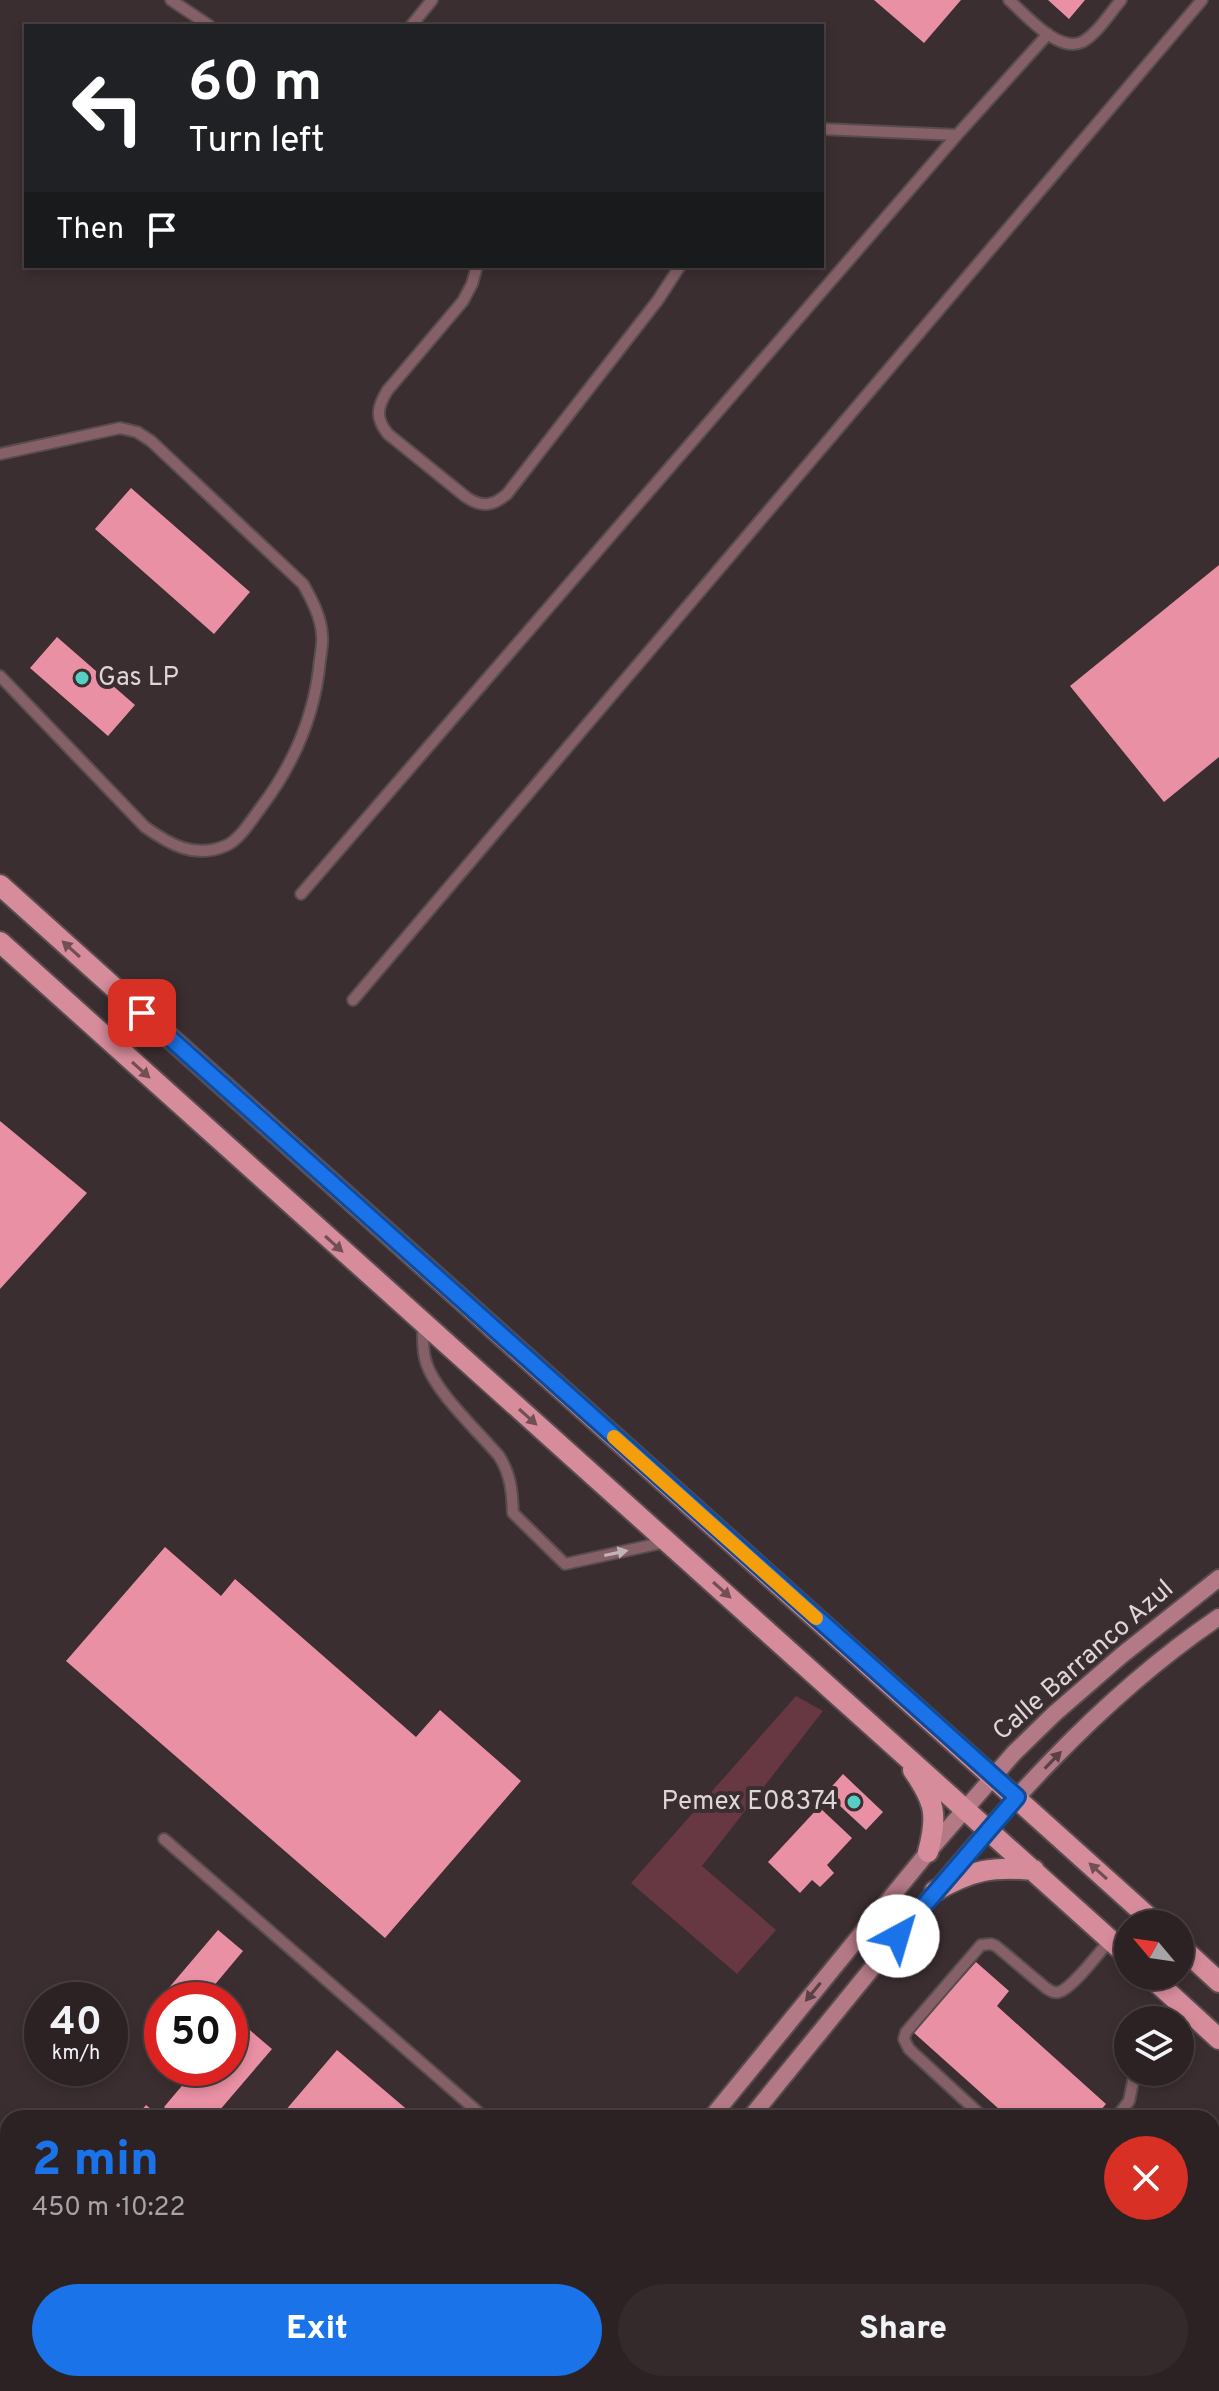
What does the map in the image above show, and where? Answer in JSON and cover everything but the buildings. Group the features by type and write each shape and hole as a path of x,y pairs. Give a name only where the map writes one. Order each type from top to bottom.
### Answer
{"main road":[{"path":"0,885 1141,1910"},
{"path":"0,942 1114,1944"},
{"name":"Calle Barranco Azul","path":"718,2110 992,1777 1054,1714 1219,1578"},
{"name":"Calle Barranco Azul","path":"757,2110 935,1891 1017,1797 1097,1716 1219,1617"},
{"path":"894,1744 926,1790 931,1804 935,1828 928,1852"},
{"path":"935,1891 978,1870 1008,1867 1034,1870"},
{"path":"825,2026 823,2017 859,1967 857,1960 847,1951"},
{"path":"1194,1959 1219,1982"},
{"path":"1161,1990 1173,2006"},
{"path":"1194,2023 1219,2039"}],"lane":[{"path":"171,0 207,24"},
{"path":"413,24 432,0"},
{"path":"1009,0 1060,43 1072,45 1083,41 1121,0"},
{"path":"353,1000 1202,0"},
{"path":"301,894 957,135 1048,34"},
{"path":"824,129 957,135"},
{"path":"476,268 463,301 387,391 377,415 388,434 466,497 476,504 487,505 498,502 507,494 658,300 679,268"},
{"path":"0,454 120,428 137,432 151,441 303,584 314,605 322,636 310,719 295,755 280,782 247,826 227,846 207,850 170,845 145,827 0,676"},
{"path":"423,1324 423,1346 430,1373 506,1467 513,1513 565,1564 668,1542"},
{"path":"164,1839 476,2110"},
{"path":"975,2110 909,2049 904,2039 906,2032 981,1945 996,1946 1046,1988 1059,1992 1110,1940"},
{"path":"1122,2110 1129,2101 1132,2086"}],"shaded area":[{"path":"796,1696 823,1711 702,1866 776,1930 737,1974 631,1883"}],"slow traffic":[{"path":"614,1437 816,1618"}],"place":[{"name":"Gas LP","path":"82,678"},
{"name":"Pemex E08374","path":"854,1802"}],"route":[{"path":"142,1013 1017,1797 898,1936"}]}
